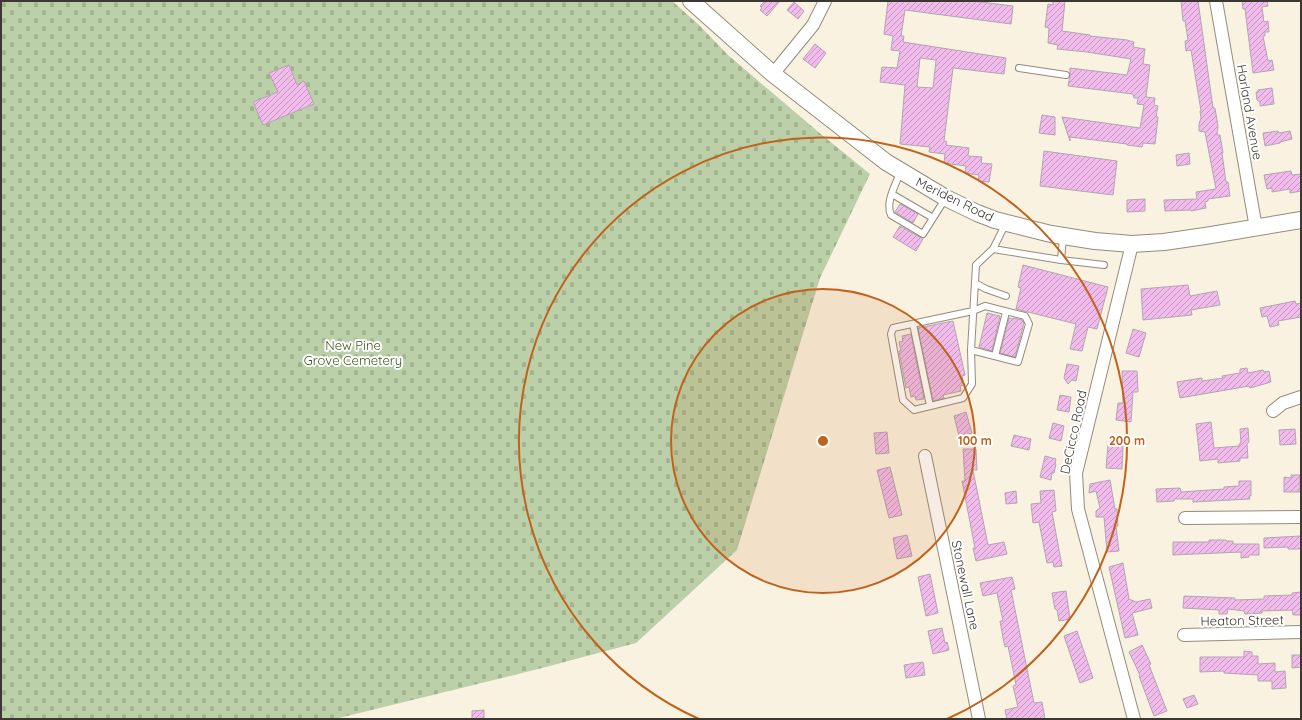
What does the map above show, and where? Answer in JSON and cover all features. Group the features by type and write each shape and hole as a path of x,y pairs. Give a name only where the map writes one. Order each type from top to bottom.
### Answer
{"main road":[{"name":"Meriden Road","path":"691,1 773,74 886,162 946,198 977,213 1006,223 1063,236 1095,241 1132,244 1164,242 1301,220"}],"street":[{"path":"773,74 813,25 825,1"},
{"name":"Harland Avenue","path":"1216,1 1256,228"},
{"name":"DeCicco Road","path":"1132,244 1076,473 1078,510 1134,719"},
{"path":"1273,411 1283,403 1301,397"},
{"name":"Stonewall Lane","path":"925,456 979,719"},
{"path":"1185,518 1301,517"},
{"name":"Heaton Street","path":"1184,635 1301,632"}],"lane":[{"path":"1019,68 1066,75"},
{"path":"901,171 889,205 891,215 923,234 946,198"},
{"path":"892,194 933,218"},
{"path":"971,350 1018,362 1029,324 1025,316 985,306 973,311 893,328 891,334 903,400 914,410 964,398 972,384 971,350 973,311 976,266 993,249 1006,223"},
{"path":"1061,260 1063,236"},
{"path":"993,249 1104,265"},
{"path":"975,283 986,289 1006,296"},
{"path":"995,356 1006,312"},
{"path":"913,324 930,406"}],"green space":[{"name":"New Pine Grove Cemetery","path":"1,1 672,1 699,25 728,55 870,174 820,278 737,550 636,643 542,668 335,719 1,719"}],"building":[{"path":"765,1 780,1 767,16 760,10 762,8 760,6"},
{"path":"888,1 973,1 1013,6 1011,24 905,10 901,36 904,36 903,42 1006,58 1004,74 953,68 944,141 947,142 946,145 969,148 968,156 982,157 981,163 992,164 989,182 978,181 979,175 965,173 966,166 944,163 945,154 929,152 930,147 900,144 905,85 880,82 882,67 897,68 900,51 891,50 893,36 884,34","holes":["920,58 936,60 933,88 917,87"]},
{"path":"1053,1 1065,1 1062,31 1127,40 1134,42 1133,47 1145,49 1143,64 1150,65 1146,97 1155,98 1154,105 1158,106 1155,144 1143,143 1142,147 1070,137 1070,141 1062,117 1140,128 1144,105 1137,104 1138,98 1134,98 1133,94 1068,86 1070,68 1127,75 1131,59 1057,49 1058,45 1048,43 1049,28 1045,27 1048,4 1053,5"},
{"path":"1181,1 1198,1 1213,108 1215,108 1218,126 1217,135 1220,135 1226,182 1228,182 1230,196 1208,199 1208,201 1205,202 1206,208 1191,211 1165,211 1164,200 1197,199 1196,192 1216,189 1205,132 1199,131 1201,111 1191,50 1186,51 1185,41 1188,40 1185,21 1183,21"},
{"path":"1242,1 1267,1 1268,6 1262,7 1264,22 1268,21 1269,32 1265,32 1265,36 1263,36 1268,61 1272,60 1274,70 1253,73 1245,9 1243,9"},
{"path":"794,2 804,11 798,19 787,10"},
{"path":"815,44 826,53 815,68 803,59"},
{"path":"289,65 297,85 304,81 314,104 263,125 253,102 278,92 269,73"},
{"path":"1272,88 1274,104 1260,106 1260,102 1257,100 1256,92 1258,92 1258,90"},
{"path":"1042,115 1055,117 1055,135 1039,133"},
{"path":"1278,131 1279,133 1290,131 1292,139 1265,146 1263,133"},
{"path":"1044,151 1117,161 1113,195 1040,186"},
{"path":"1189,153 1190,164 1177,166 1176,155"},
{"path":"1291,171 1292,175 1301,174 1301,191 1290,193 1290,189 1272,192 1272,188 1267,189 1264,175"},
{"path":"1145,199 1145,211 1127,212 1127,200"},
{"path":"900,204 918,214 913,223 895,212"},
{"path":"900,226 923,239 916,251 893,237"},
{"path":"1023,265 1108,287 1097,329 1088,327 1082,351 1070,349 1076,324 1016,309 1021,288 1018,287"},
{"path":"1188,285 1190,296 1217,291 1220,305 1191,310 1192,315 1143,320 1141,289"},
{"path":"1295,301 1296,304 1301,303 1301,317 1278,321 1279,325 1270,327 1267,316 1262,317 1260,308"},
{"path":"987,313 1000,316 992,351 979,347"},
{"path":"1009,318 1022,320 1024,323 1015,357 1000,353"},
{"path":"953,321 965,375 962,376 964,385 960,386 961,391 943,395 944,398 933,401 918,328"},
{"path":"1133,329 1146,333 1139,357 1126,353"},
{"path":"911,334 924,399 916,400 915,396 911,397 909,387 906,388 899,351 901,351 899,342 903,341 902,336"},
{"path":"1067,364 1079,366 1076,381 1072,380 1068,384 1064,378"},
{"path":"1247,368 1248,373 1263,370 1264,372 1269,371 1271,382 1250,388 1249,386 1180,398 1177,382 1202,378 1202,381 1223,378 1222,376 1240,373 1240,369"},
{"path":"1122,371 1137,371 1138,392 1133,392 1131,422 1116,420 1118,403 1123,403"},
{"path":"1060,395 1071,397 1069,412 1057,410"},
{"path":"966,412 972,433 959,436 954,416"},
{"path":"1211,422 1214,448 1239,446 1241,443 1240,429 1248,428 1248,458 1240,458 1240,461 1218,463 1218,459 1200,461 1196,424"},
{"path":"1053,423 1064,426 1061,441 1049,438"},
{"path":"1295,429 1296,444 1280,445 1279,430"},
{"path":"887,432 889,453 876,454 874,433"},
{"path":"1014,435 1031,439 1029,450 1011,446"},
{"path":"1108,445 1123,446 1122,469 1106,468"},
{"path":"963,449 976,449 977,470 973,470 988,545 1004,542 1007,554 976,561 973,548 975,548 962,481 965,481"},
{"path":"1045,456 1056,459 1054,473 1052,473 1051,480 1040,477"},
{"path":"890,467 902,515 889,518 877,470"},
{"path":"1291,475 1300,475 1300,492 1284,492 1284,477 1291,478"},
{"path":"1110,480 1115,509 1117,509 1118,526 1116,526 1119,551 1107,552 1104,517 1096,517 1096,511 1100,508 1096,491 1089,493 1090,484"},
{"path":"1239,481 1251,481 1250,499 1193,502 1193,499 1174,499 1174,501 1157,502 1156,489 1180,488 1181,492 1224,489 1224,487 1239,486"},
{"path":"1054,490 1056,511 1052,512 1062,566 1054,567 1053,562 1047,563 1039,522 1033,523 1031,504 1041,503 1040,491"},
{"path":"1016,491 1017,503 1006,504 1005,493"},
{"path":"907,535 912,556 897,559 893,538"},
{"path":"1301,536 1301,549 1288,549 1288,547 1264,548 1264,538"},
{"path":"1209,540 1233,541 1233,544 1259,544 1259,555 1249,555 1249,557 1241,558 1241,552 1173,555 1173,542 1209,542"},
{"path":"1123,563 1129,599 1136,602 1150,599 1152,608 1132,613 1138,635 1125,638 1109,567"},
{"path":"930,574 938,613 926,616 918,577"},
{"path":"1012,577 1015,589 1011,590 1034,703 1042,702 1045,719 1007,719 1005,710 1018,707 1013,686 1016,685 1008,646 1005,647 1003,638 1000,621 1003,621 997,593 983,596 980,583"},
{"path":"1066,591 1070,619 1059,621 1052,593"},
{"path":"1301,592 1301,615 1293,615 1292,610 1262,611 1262,613 1245,614 1244,611 1228,609 1227,614 1219,614 1219,610 1183,608 1184,596 1235,598 1235,600 1264,599 1264,596 1292,595 1292,593"},
{"path":"942,628 945,643 947,642 949,650 933,654 928,631"},
{"path":"1077,631 1093,678 1080,683 1064,636"},
{"path":"1142,645 1151,664 1149,665 1167,711 1154,716 1139,676 1140,675 1129,652"},
{"path":"1244,651 1252,652 1252,656 1258,656 1258,664 1275,663 1275,672 1285,671 1286,688 1272,689 1272,681 1258,681 1258,675 1224,673 1224,671 1200,672 1200,657 1244,657"},
{"path":"1292,655 1301,655 1301,667 1292,668"},
{"path":"923,662 925,675 906,678 904,665"},
{"path":"1194,695 1198,704 1187,708 1183,699"},
{"path":"484,710 484,719 472,719 472,711"}]}
